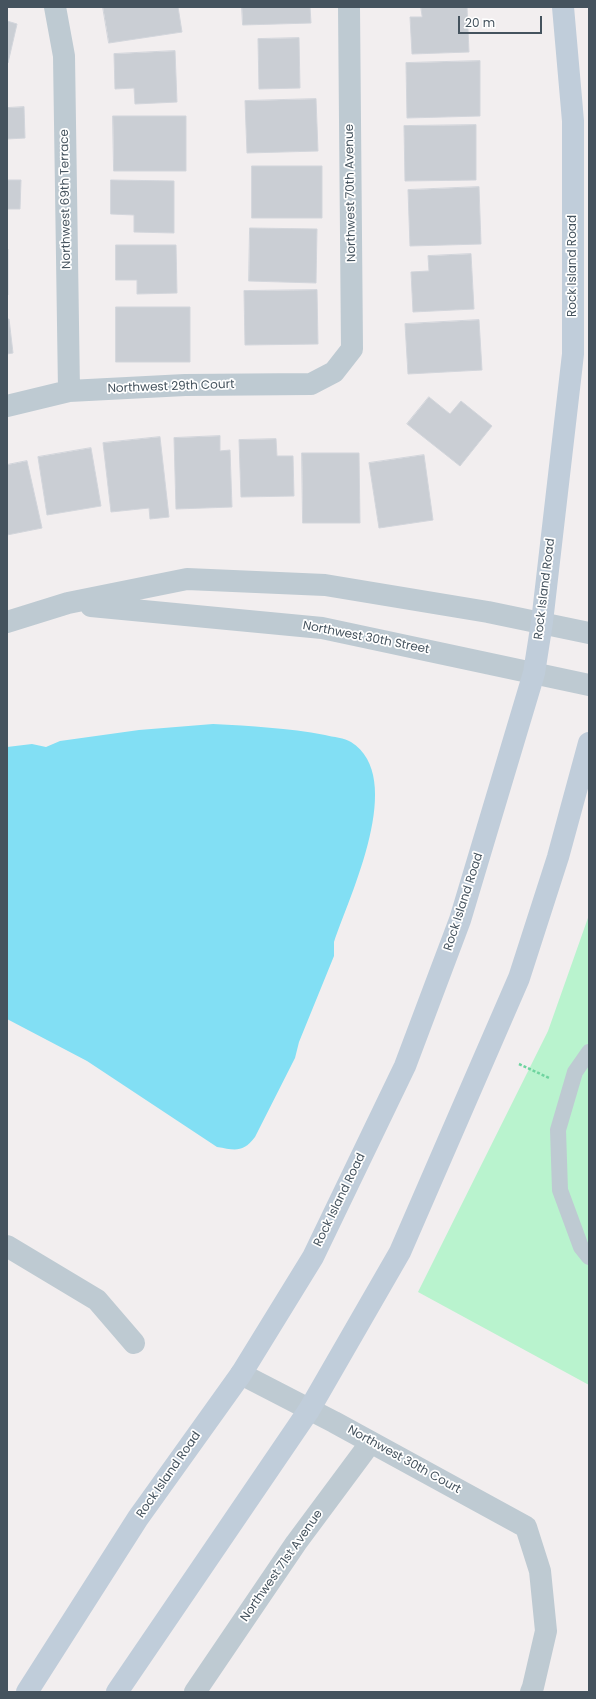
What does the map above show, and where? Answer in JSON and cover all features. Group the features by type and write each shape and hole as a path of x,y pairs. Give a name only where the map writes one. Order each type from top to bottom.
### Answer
{"main road":[{"name":"Rock Island Road","path":"27,1692 138,1518 241,1374 313,1257 405,1066 460,920 534,673 542,622 573,354 573,121 563,7"},
{"path":"117,1692 309,1410 400,1252 519,978 558,857 589,743"}],"street":[{"name":"Northwest 69th Terrace","path":"56,7 64,56 69,392"},
{"name":"Northwest 70th Avenue","path":"334,372 352,349 349,7"},
{"name":"Northwest 29th Court","path":"7,406 69,392 185,385 311,384 334,372"},
{"name":"Northwest 30th Street","path":"7,622 68,604 187,579 325,585 542,622 589,633"},
{"name":"Northwest 30th Street","path":"68,604 322,628 589,685"},
{"path":"7,1246 96,1300 134,1343"},
{"name":"Northwest 30th Court","path":"241,1374 526,1527 540,1570 546,1631 531,1692"},
{"name":"Northwest 71st Avenue","path":"195,1692 296,1544 370,1442"}],"lane":[{"path":"589,1052 575,1072 558,1130 560,1190 581,1247 589,1257"}],"path":[{"path":"519,1064 549,1078"}],"green space":[{"path":"589,915 589,1385 418,1292 548,1031"}],"water":[{"path":"213,724 283,729 346,740 351,742 367,759 374,781 374,808 370,838 334,942 334,956 299,1042 295,1058 255,1137 247,1146 238,1149 217,1147 87,1061 7,1019 7,747 32,744 46,747 60,741 139,730"}],"building":[{"path":"103,7 178,7 182,32 109,43"},
{"path":"242,7 310,7 311,23 243,25"},
{"path":"421,7 467,7 469,52 412,54 410,17 422,17"},
{"path":"7,21 17,24 8,63 7,62"},
{"path":"299,38 300,88 259,89 258,39"},
{"path":"175,51 177,102 135,104 134,88 115,89 114,54"},
{"path":"480,61 480,116 407,118 406,63"},
{"path":"316,99 318,151 247,153 245,101"},
{"path":"24,107 25,138 7,139 7,108"},
{"path":"113,116 186,116 186,171 114,171"},
{"path":"476,125 476,180 405,181 404,126"},
{"path":"252,166 322,166 322,218 252,218"},
{"path":"7,180 21,180 20,209 7,209"},
{"path":"111,180 174,181 174,233 134,232 134,215 111,214"},
{"path":"479,187 481,244 410,246 408,190"},
{"path":"250,228 317,229 316,283 249,281"},
{"path":"116,245 176,245 177,293 137,294 137,280 116,280"},
{"path":"8,249 8,295 7,295"},
{"path":"471,254 474,309 413,312 411,272 429,271 428,256"},
{"path":"317,290 318,344 245,345 244,291"},
{"path":"116,307 190,307 190,362 116,362"},
{"path":"7,319 9,319 13,353 7,354"},
{"path":"479,320 482,370 408,374 405,324"},
{"path":"429,397 450,414 461,401 492,426 460,466 407,424"},
{"path":"220,436 220,451 230,450 232,507 176,509 174,438"},
{"path":"160,437 169,517 150,519 149,508 111,512 103,443"},
{"path":"276,439 277,456 293,456 294,496 241,497 239,440"},
{"path":"91,448 101,506 47,515 38,457"},
{"path":"302,453 359,453 360,523 303,523"},
{"path":"424,455 433,520 379,528 369,463"},
{"path":"27,461 42,528 7,535 7,465"}]}
